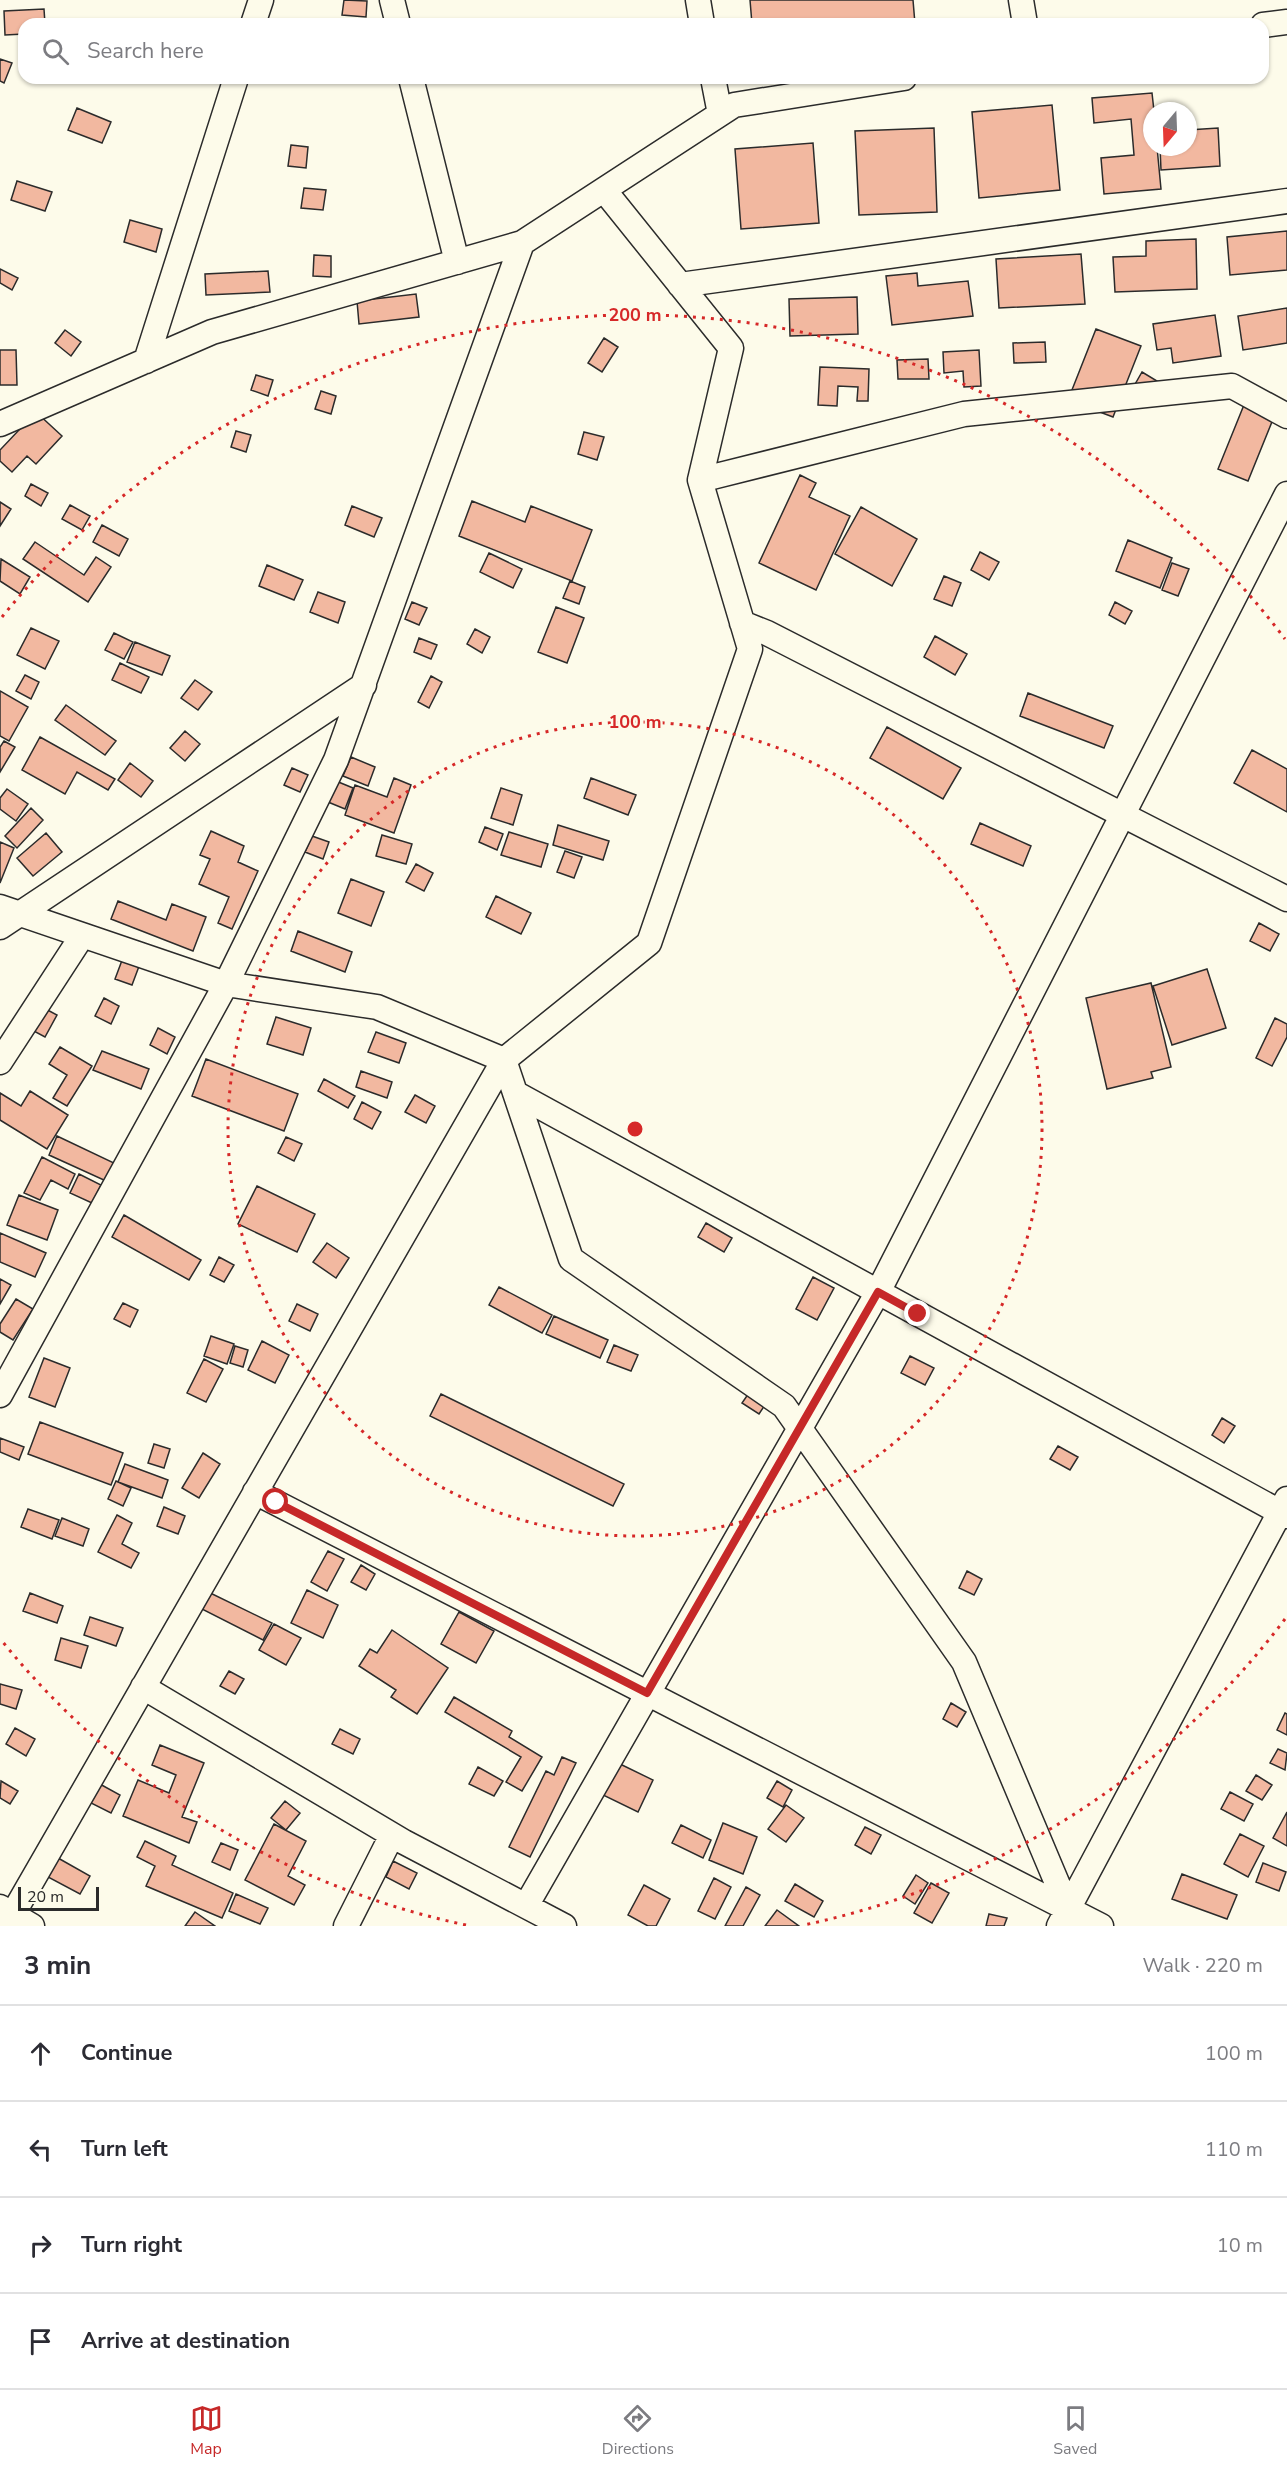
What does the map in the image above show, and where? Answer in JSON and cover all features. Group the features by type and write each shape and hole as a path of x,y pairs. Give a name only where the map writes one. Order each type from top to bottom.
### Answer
{"street":[{"path":"256,18 261,0"},
{"path":"392,0 396,18"},
{"path":"698,0 701,18"},
{"path":"1021,0 1025,18"},
{"path":"1269,24 1287,22"},
{"path":"146,361 234,84"},
{"path":"413,84 458,262"},
{"path":"714,84 720,114"},
{"path":"0,434 9,420 212,332 522,243 734,105 866,84"},
{"path":"13,1918 143,1687 504,1060 649,943 750,650 700,480 731,348 604,189"},
{"path":"680,285 1287,201"},
{"path":"0,1395 226,984 336,760 522,243"},
{"path":"700,480 975,413 1232,386 1287,416"},
{"path":"526,1906 878,1292 1287,494"},
{"path":"742,623 767,633 1287,899"},
{"path":"6,916 363,685"},
{"path":"6,916 82,936 226,984 377,1007 504,1060 572,1259 784,1406 964,1662 1064,1917"},
{"path":"0,1062 82,936"},
{"path":"515,1092 878,1292 1285,1509 1064,1917"},
{"path":"255,1492 647,1693 1064,1917 1101,1926"},
{"path":"143,1687 392,1835 564,1926"},
{"path":"346,1926 392,1835"}],"building":[{"path":"344,0 367,1 366,17 342,15"},
{"path":"750,0 913,0 914,18 752,18"},
{"path":"44,9 45,18 18,18 18,34 5,35 4,11"},
{"path":"0,59 12,63 4,83 0,81"},
{"path":"1152,93 1153,102 1143,102 1143,156 1158,156 1161,189 1104,194 1101,158 1134,155 1131,119 1094,123 1092,98"},
{"path":"1052,105 1060,190 979,198 972,112"},
{"path":"77,108 111,122 102,143 68,130"},
{"path":"934,128 937,212 859,215 855,131"},
{"path":"1218,128 1220,166 1161,170 1160,156 1197,156 1197,129"},
{"path":"813,143 819,223 741,229 735,149"},
{"path":"291,145 308,147 306,168 288,166"},
{"path":"17,181 52,192 45,211 11,200"},
{"path":"304,188 326,190 323,210 301,208"},
{"path":"130,220 162,229 156,252 124,242"},
{"path":"1287,231 1287,270 1230,275 1227,237"},
{"path":"1196,239 1197,289 1115,292 1113,257 1146,256 1146,241"},
{"path":"1081,254 1085,304 999,308 996,259"},
{"path":"314,255 331,256 331,277 313,276"},
{"path":"0,269 18,278 12,290 0,283"},
{"path":"268,271 270,292 206,295 205,274"},
{"path":"917,273 918,286 968,281 973,316 892,325 886,276"},
{"path":"416,294 419,317 359,324 357,301"},
{"path":"857,297 858,334 790,336 789,299"},
{"path":"1287,308 1287,343 1243,350 1238,316"},
{"path":"1215,315 1221,356 1173,363 1171,348 1157,350 1153,324"},
{"path":"1096,329 1141,346 1113,417 1068,400"},
{"path":"65,330 81,342 71,356 55,343"},
{"path":"604,338 618,347 602,372 588,363"},
{"path":"1045,342 1046,362 1014,363 1013,343"},
{"path":"0,350 16,350 17,385 0,385"},
{"path":"979,350 981,386 964,387 963,371 944,373 943,352"},
{"path":"928,359 929,379 898,379 897,360"},
{"path":"820,367 869,369 868,401 857,401 858,387 838,386 837,406 818,405"},
{"path":"1142,372 1157,381 1145,402 1130,393"},
{"path":"256,375 273,380 268,396 251,390"},
{"path":"321,391 336,396 331,414 315,409"},
{"path":"1248,395 1278,407 1248,481 1218,469"},
{"path":"36,412 62,436 36,464 27,456 12,472 0,461 0,450"},
{"path":"236,431 251,435 246,452 231,447"},
{"path":"584,432 604,437 597,460 578,454"},
{"path":"800,475 816,483 809,497 850,516 816,590 759,563"},
{"path":"31,484 48,493 41,506 25,496"},
{"path":"472,501 525,522 531,506 592,530 572,581 459,536"},
{"path":"0,502 11,509 0,526"},
{"path":"70,505 90,516 82,530 62,519"},
{"path":"352,506 382,518 374,537 345,525"},
{"path":"861,507 917,539 892,586 835,554"},
{"path":"102,525 128,539 119,556 93,542"},
{"path":"1128,540 1172,558 1160,588 1116,571"},
{"path":"35,542 84,575 96,557 111,567 88,602 23,559"},
{"path":"980,552 999,562 989,580 971,570"},
{"path":"489,553 522,569 513,588 480,572"},
{"path":"1,559 30,577 20,594 0,581"},
{"path":"1172,563 1189,569 1178,596 1162,590"},
{"path":"267,565 303,580 294,600 259,586"},
{"path":"944,576 961,583 952,606 934,599"},
{"path":"570,581 585,587 579,604 563,598"},
{"path":"318,592 345,602 338,623 310,612"},
{"path":"412,602 427,608 419,625 405,619"},
{"path":"1115,602 1132,611 1125,624 1109,615"},
{"path":"556,607 584,618 567,663 538,652"},
{"path":"31,628 59,641 45,669 17,655"},
{"path":"475,629 490,637 482,653 467,644"},
{"path":"114,633 133,642 124,659 105,650"},
{"path":"935,636 967,654 955,675 924,657"},
{"path":"419,638 437,645 431,659 414,652"},
{"path":"135,642 170,656 162,675 127,662"},
{"path":"120,663 149,677 141,693 112,680"},
{"path":"25,675 39,682 31,699 16,691"},
{"path":"431,676 442,682 429,708 418,702"},
{"path":"195,680 212,692 198,710 181,698"},
{"path":"0,691 28,707 9,741 0,736"},
{"path":"1028,693 1113,726 1104,748 1020,716"},
{"path":"66,705 116,741 105,755 55,720"},
{"path":"887,727 961,768 943,799 870,758"},
{"path":"185,731 200,744 185,761 170,748"},
{"path":"40,737 115,779 108,790 77,772 65,794 22,770"},
{"path":"4,741 15,747 0,772 0,747"},
{"path":"1252,750 1287,769 1287,812 1234,783"},
{"path":"351,757 375,767 368,786 343,776"},
{"path":"130,763 153,781 141,797 118,780"},
{"path":"292,768 308,775 300,792 284,785"},
{"path":"394,778 411,785 394,833 345,815 355,785 387,797"},
{"path":"591,778 636,795 628,815 584,798"},
{"path":"336,781 353,788 345,809 328,802"},
{"path":"501,788 522,795 513,825 491,818"},
{"path":"7,789 28,804 16,821 0,809 0,798"},
{"path":"31,808 43,820 17,848 5,836"},
{"path":"980,823 1031,846 1023,866 971,844"},
{"path":"558,825 609,841 603,860 553,845"},
{"path":"485,827 503,834 497,850 479,842"},
{"path":"211,831 244,846 238,862 258,871 232,929 218,923 229,897 199,884 210,859 200,855"},
{"path":"509,832 548,844 541,867 501,855"},
{"path":"46,833 62,852 33,876 17,858"},
{"path":"382,835 412,844 406,864 376,856"},
{"path":"312,836 329,842 323,859 305,852"},
{"path":"0,842 14,848 0,883"},
{"path":"565,851 582,857 574,878 557,872"},
{"path":"416,864 433,873 424,891 406,882"},
{"path":"351,879 384,892 371,926 338,913"},
{"path":"496,896 531,913 521,934 486,917"},
{"path":"118,901 166,920 172,904 206,917 193,951 111,919"},
{"path":"1259,923 1279,934 1270,951 1250,941"},
{"path":"298,931 352,952 345,972 291,951"},
{"path":"124,955 141,961 132,985 115,979"},
{"path":"1207,969 1226,1028 1172,1045 1153,986"},
{"path":"1151,983 1171,1067 1151,1072 1153,1078 1107,1089 1086,998"},
{"path":"104,998 119,1006 111,1024 95,1016"},
{"path":"42,1007 57,1015 45,1037 30,1029"},
{"path":"276,1017 311,1028 303,1055 267,1044"},
{"path":"1275,1018 1287,1024 1287,1037 1272,1066 1256,1058"},
{"path":"158,1028 175,1037 167,1054 150,1045"},
{"path":"376,1032 406,1043 399,1063 368,1052"},
{"path":"60,1047 92,1066 67,1106 53,1098 67,1075 49,1064"},
{"path":"102,1051 149,1069 141,1089 93,1070"},
{"path":"206,1059 298,1094 284,1131 192,1096"},
{"path":"361,1071 392,1082 387,1098 356,1087"},
{"path":"324,1079 355,1096 348,1108 318,1091"},
{"path":"30,1091 68,1115 47,1149 0,1120 0,1093 21,1106"},
{"path":"415,1095 435,1106 426,1123 405,1112"},
{"path":"362,1102 381,1112 372,1129 354,1119"},
{"path":"57,1136 114,1163 106,1181 49,1155"},
{"path":"286,1137 302,1144 294,1161 278,1153"},
{"path":"42,1157 75,1174 68,1189 51,1180 40,1200 24,1193"},
{"path":"79,1174 101,1185 92,1203 70,1193"},
{"path":"257,1186 315,1214 297,1252 238,1224"},
{"path":"19,1195 58,1210 47,1240 7,1225"},
{"path":"124,1215 201,1260 189,1280 112,1237"},
{"path":"706,1223 732,1238 724,1252 698,1237"},
{"path":"0,1233 46,1253 35,1277 0,1262"},
{"path":"327,1243 349,1258 336,1278 313,1262"},
{"path":"219,1257 234,1265 224,1282 210,1275"},
{"path":"813,1277 834,1288 817,1320 796,1309"},
{"path":"0,1279 11,1285 0,1304"},
{"path":"499,1287 552,1315 542,1333 489,1305"},
{"path":"16,1299 33,1309 13,1340 0,1332 0,1324"},
{"path":"123,1303 138,1310 130,1327 114,1319"},
{"path":"297,1304 318,1314 310,1331 289,1321"},
{"path":"554,1316 608,1340 600,1358 546,1334"},
{"path":"211,1336 234,1344 227,1364 204,1356"},
{"path":"262,1341 289,1355 275,1383 248,1370"},
{"path":"614,1345 638,1355 631,1371 607,1362"},
{"path":"235,1346 248,1350 243,1367 230,1363"},
{"path":"910,1356 934,1368 925,1385 901,1373"},
{"path":"44,1358 70,1368 55,1407 29,1397"},
{"path":"204,1359 223,1369 206,1402 187,1393"},
{"path":"753,1387 770,1397 759,1414 742,1403"},
{"path":"441,1394 624,1484 613,1506 430,1416"},
{"path":"1222,1418 1235,1426 1224,1443 1212,1435"},
{"path":"40,1422 123,1453 111,1485 28,1454"},
{"path":"0,1438 24,1447 19,1460 0,1452"},
{"path":"154,1444 170,1449 164,1468 148,1463"},
{"path":"1058,1446 1078,1457 1070,1470 1050,1459"},
{"path":"203,1453 220,1464 199,1498 182,1488"},
{"path":"125,1464 168,1480 162,1498 118,1482"},
{"path":"116,1481 131,1488 123,1506 108,1499"},
{"path":"164,1507 185,1516 178,1534 157,1526"},
{"path":"28,1509 59,1520 52,1539 21,1527"},
{"path":"117,1515 132,1523 122,1544 139,1553 131,1568 98,1552"},
{"path":"62,1518 89,1529 83,1546 55,1536"},
{"path":"328,1551 344,1559 327,1591 311,1582"},
{"path":"361,1565 375,1574 366,1590 351,1582"},
{"path":"967,1571 982,1579 974,1595 959,1588"},
{"path":"200,1588 272,1623 263,1640 192,1604"},
{"path":"307,1590 338,1605 323,1638 291,1623"},
{"path":"30,1593 63,1606 57,1623 23,1611"},
{"path":"459,1612 494,1631 476,1663 441,1644"},
{"path":"90,1617 123,1628 116,1646 84,1635"},
{"path":"274,1624 301,1638 286,1665 259,1650"},
{"path":"392,1630 448,1668 417,1714 391,1697 396,1690 359,1666 370,1649 377,1653"},
{"path":"61,1638 88,1646 81,1668 55,1660"},
{"path":"229,1671 244,1679 235,1694 220,1686"},
{"path":"0,1684 22,1690 16,1709 0,1704"},
{"path":"454,1697 512,1731 509,1737 542,1757 522,1791 506,1782 521,1757 445,1712"},
{"path":"951,1703 966,1712 957,1727 943,1719"},
{"path":"1285,1713 1287,1714 1287,1735 1277,1730"},
{"path":"15,1728 35,1739 26,1756 6,1744"},
{"path":"340,1729 360,1739 353,1754 332,1744"},
{"path":"160,1745 204,1763 182,1817 197,1822 189,1843 123,1816 138,1780 169,1793 176,1775 152,1765"},
{"path":"1278,1749 1287,1753 1285,1770 1270,1763"},
{"path":"562,1757 576,1763 530,1857 509,1847 546,1771 554,1775"},
{"path":"618,1763 653,1780 638,1812 603,1795"},
{"path":"478,1767 503,1781 494,1796 469,1784"},
{"path":"1256,1775 1272,1785 1262,1800 1246,1791"},
{"path":"1,1781 18,1791 10,1804 0,1798"},
{"path":"777,1781 792,1790 783,1807 767,1798"},
{"path":"98,1783 120,1795 111,1813 89,1802"},
{"path":"1230,1792 1253,1804 1244,1821 1221,1809"},
{"path":"285,1801 300,1813 286,1830 271,1818"},
{"path":"786,1805 804,1818 786,1842 768,1829"},
{"path":"1287,1812 1287,1846 1273,1838"},
{"path":"723,1823 757,1837 743,1874 709,1860"},
{"path":"274,1824 306,1841 288,1876 305,1885 294,1905 245,1880"},
{"path":"681,1825 711,1840 703,1858 672,1843"},
{"path":"865,1827 881,1835 871,1854 855,1845"},
{"path":"1240,1834 1264,1846 1248,1877 1224,1864"},
{"path":"145,1841 176,1856 172,1865 233,1893 222,1918 146,1886 155,1866 137,1857"},
{"path":"221,1843 238,1850 230,1870 212,1862"},
{"path":"58,1858 90,1876 80,1894 48,1877"},
{"path":"393,1861 417,1873 409,1889 386,1877"},
{"path":"1263,1863 1286,1872 1279,1891 1256,1882"},
{"path":"1182,1874 1237,1895 1227,1919 1172,1899"},
{"path":"916,1875 928,1883 915,1904 903,1896"},
{"path":"714,1878 731,1887 715,1919 698,1911"},
{"path":"931,1883 949,1893 932,1923 914,1913"},
{"path":"795,1884 823,1901 814,1917 785,1901"},
{"path":"644,1885 670,1899 656,1926 648,1926 628,1915"},
{"path":"746,1887 760,1895 743,1926 725,1926"},
{"path":"236,1894 268,1908 260,1924 229,1911"},
{"path":"777,1910 799,1926 765,1926"},
{"path":"195,1912 215,1926 185,1926"},
{"path":"989,1914 1007,1918 1004,1926 986,1926"}],"route":[{"path":"276,1502 647,1693 878,1292 918,1314"}]}
